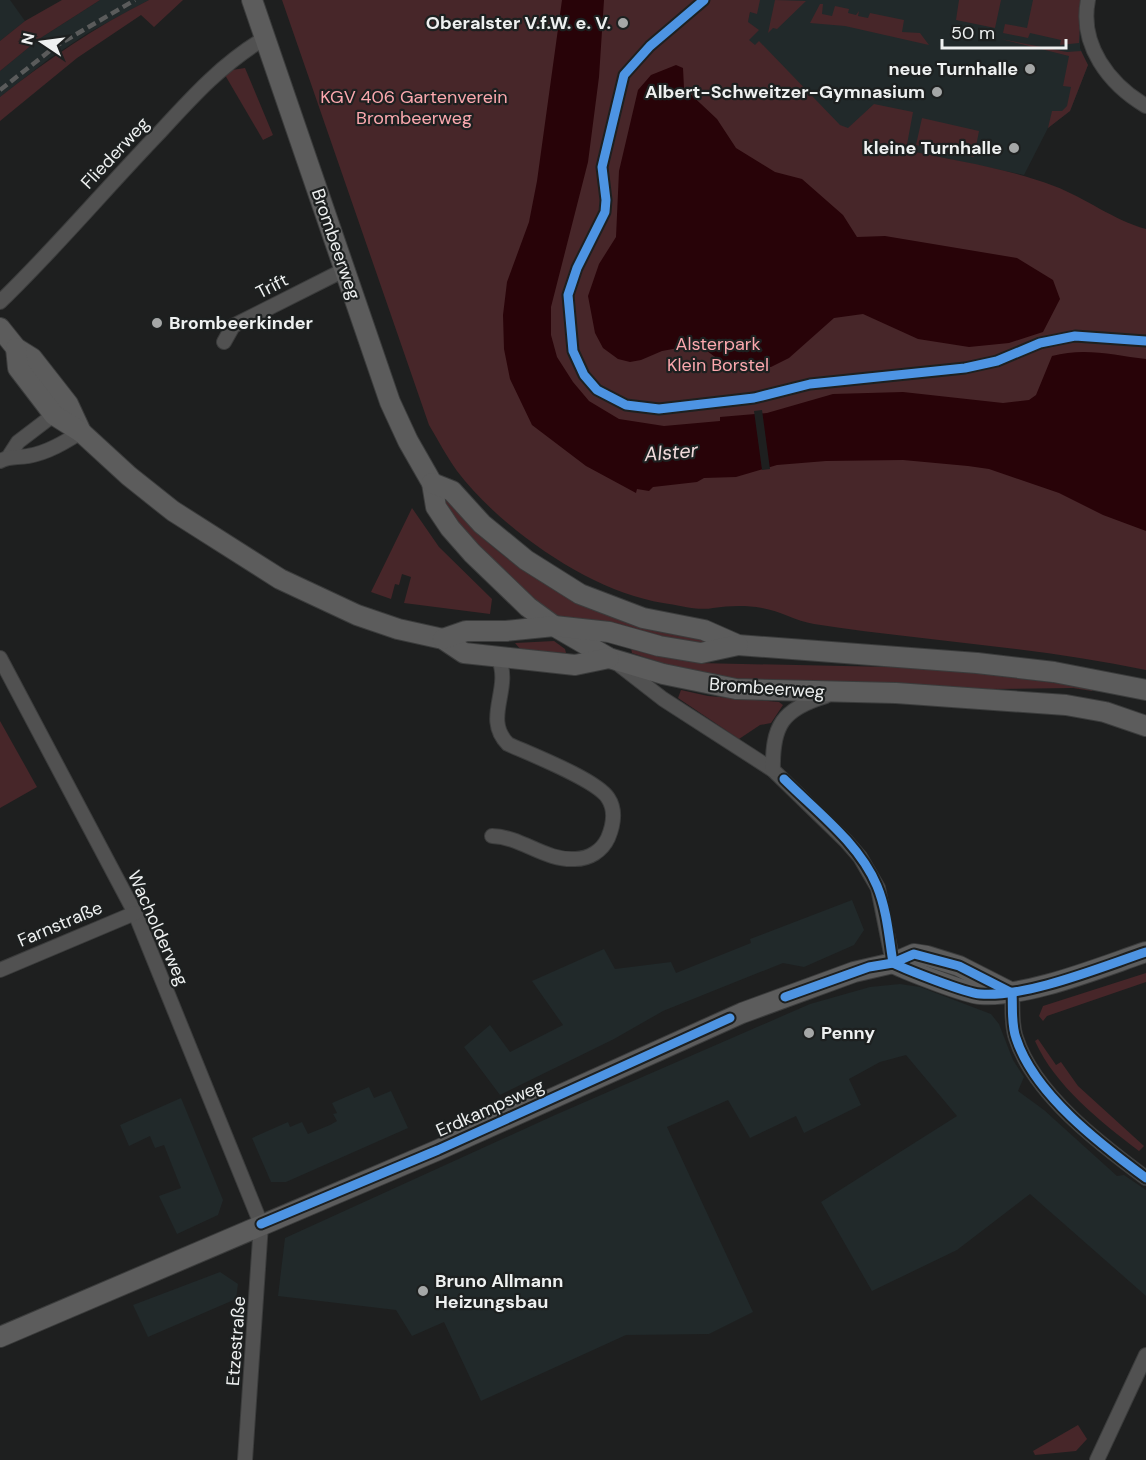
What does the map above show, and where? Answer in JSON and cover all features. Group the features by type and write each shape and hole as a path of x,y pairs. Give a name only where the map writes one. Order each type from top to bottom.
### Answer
{"main road":[{"name":"Brombeerweg","path":"252,0 390,402 408,441 432,483 436,507 450,528 500,580 554,626 609,658 663,674 736,689 908,694 1066,705 1105,712 1146,726"},
{"path":"0,328 16,348 18,368 81,432 129,476 173,511 271,574 357,615 443,639 464,653 575,665 609,658"},
{"path":"432,483 452,491 482,524 526,560 580,594 643,618 704,630 738,645"},
{"path":"443,639 466,631 506,631 554,626 609,632 679,651 701,653 738,645 977,663 1054,672 1146,690"},
{"path":"1012,993 1146,952"},
{"name":"Erdkampsweg","path":"0,1337 438,1150 742,1013 861,969 893,963 914,954 941,959 984,977 1012,993"}],"street":[{"path":"1088,0 1087,29 1093,50 1104,70 1119,86 1146,106"},
{"name":"Fliederweg","path":"0,302 57,245 123,170 218,70 238,54 265,38"},
{"name":"Trift","path":"224,342 232,326 344,270"},
{"path":"4,458 18,442 61,410"},
{"path":"4,458 35,454 65,442 81,432"},
{"path":"492,836 516,840 562,859 590,857 606,842 613,818 613,807 600,790 508,744 500,736 496,717 504,682 503,667 498,657"},
{"name":"Wacholderweg","path":"0,658 135,913 261,1224"},
{"path":"609,658 663,699 773,770 846,841 870,873 883,906 893,963"},
{"path":"773,770 773,740 780,723 792,710 806,702 839,692"},
{"name":"Farnstraße","path":"0,970 135,913"},
{"path":"1012,993 1016,1038 1030,1069 1078,1122 1146,1178"},
{"name":"Etzestraße","path":"245,1460 261,1224"},
{"path":"1097,1460 1146,1355"}],"shaded area":[{"path":"0,0 10,0 25,21 0,41"},
{"path":"100,0 149,0 88,33 50,58 0,97 0,71 39,39"},
{"name":"Albert-Schweitzer-Gymnasium","path":"753,0 1081,0 1080,48 1088,65 1070,111 1048,128 1024,175 840,136 744,38"},
{"path":"852,900 864,930 854,945 804,967 783,963 663,1011 614,1039 500,1095 464,1047 490,1025 510,1052 563,1025 532,981 604,949 615,969 671,962 676,973 751,943 750,939"},
{"path":"900,984 920,987 991,1014 999,1024 1013,1060 1024,1077 1018,1091 1044,1110 1117,1176 1124,1175 1146,1190 1146,1296 1030,1194 957,1250 872,1291 821,1202 957,1116 906,1055 880,1062 849,1079 861,1105 804,1133 796,1116 750,1138 728,1100 667,1127 753,1312 709,1334 626,1335 481,1401 444,1322 412,1336 396,1310 278,1296 285,1238 555,1115 810,1004 870,987"},
{"path":"369,1087 374,1098 391,1091 408,1128 286,1182 271,1182 252,1138 288,1122 290,1127 302,1122 308,1134 330,1125 337,1121 333,1114 337,1113 332,1103"},
{"path":"181,1098 223,1200 218,1215 177,1234 159,1196 181,1188 164,1145 155,1148 150,1136 129,1146 120,1125"},
{"path":"220,1272 238,1284 236,1299 148,1337 133,1305"}],"green space":[{"path":"62,0 100,0 39,39 0,71 0,41 25,21"},
{"path":"149,0 183,0 154,27 141,15 77,58 0,121 0,97 72,45"},
{"name":"Alsterpark Klein Borstel","path":"282,0 760,0 757,14 750,12 748,22 759,30 749,40 755,45 759,41 840,125 848,128 874,104 913,112 906,150 1036,180 1066,191 1122,220 1146,229 1146,670 1022,650 814,624 756,607 701,609 635,597 578,572 523,535 498,515 457,471 429,425"},
{"path":"775,0 806,1 777,29 773,28 768,33"},
{"path":"959,0 1001,0 995,28 956,20"},
{"path":"1033,0 1081,0 1079,43 1060,45 1061,40 1030,33 1028,38 1003,33 1005,24 1027,28"},
{"path":"820,4 823,4 822,14 832,16 835,6 849,9 848,13 856,15 859,11 858,16 868,18 870,13 904,20 902,32 920,33 929,45 845,26 810,23"},
{"path":"1001,39 1067,52 1081,51 1088,65 1070,111 1048,128 1052,111 1062,111 1067,106 1071,87 1063,86 1069,56"},
{"path":"245,68 273,135 263,140 225,75 232,70"},
{"path":"922,118 979,131 974,157 916,145"},
{"path":"443,498 500,553 553,589 610,615 672,633 704,639 705,643 683,643 611,622 566,618 552,613 490,561 461,529"},
{"path":"412,508 439,547 492,599 490,614 404,603 411,577 402,574 399,585 395,584 391,599 371,592"},
{"path":"554,641 565,649 566,653 521,650 515,643"},
{"path":"631,648 698,663 938,668 1093,688 1092,691 1073,688 989,689 739,679 680,669 632,653"},
{"path":"681,690 708,696 779,702 783,705 771,723 760,725 739,739 678,698"},
{"path":"0,721 37,787 0,808"},
{"path":"1146,973 1146,982 1047,1016 1043,1021 1039,1016 1043,1006"},
{"path":"1038,1039 1056,1065 1061,1062 1078,1086 1144,1146 1139,1151 1080,1102 1067,1088 1044,1057 1035,1041"},
{"path":"1078,1425 1087,1439 1076,1451 1035,1455 1033,1451"}],"water":[{"name":"Alster","path":"562,0 604,0 599,77 588,162 551,307 551,335 557,357 589,401 619,419 664,426 720,421 720,417 767,413 833,394 903,392 1003,403 1029,400 1036,395 1052,356 1087,352 1146,359 1146,531 1103,515 1059,493 989,469 903,460 826,461 777,465 736,477 704,478 697,482 653,487 649,491 637,489 636,493 586,466 532,425 510,379 504,349 503,315 507,282 529,222 537,181"},
{"path":"676,65 683,68 684,88 717,119 736,148 775,172 802,179 843,215 857,237 885,236 1017,258 1053,280 1060,299 1043,332 1009,343 969,347 918,339 863,314 834,318 789,358 771,367 750,367 722,362 707,351 689,346 662,351 641,360 630,362 618,359 603,348 595,333 588,296 599,264 616,237 619,171 638,90 651,75"}],"pier":[{"path":"762,410 770,469 762,470 754,411"}],"railway":[{"path":"0,90 56,46 135,0"}],"cycle path":[{"path":"704,0 650,46 624,75 602,167 605,212 577,268 568,295 573,351 584,375 597,390 626,405 659,409 754,398 810,384 965,368 997,361 1040,343 1075,336 1146,341"},
{"path":"784,779 836,828 869,870 883,905 893,963"},
{"path":"893,963 962,990 980,994 998,994 1063,980 1146,952"},
{"path":"785,997 869,967 893,963 914,954 959,966 1012,993"},
{"path":"1012,993 1014,1033 1037,1079 1089,1134 1146,1178"},
{"path":"261,1224 438,1150 730,1018"}],"place":[{"name":"Oberalster V.f.W. e. V.","path":"623,23"},
{"name":"neue Turnhalle","path":"1030,69"},
{"name":"Albert-Schweitzer-Gymnasium","path":"937,92"},
{"name":"kleine Turnhalle","path":"1014,148"},
{"name":"Brombeerkinder","path":"157,323"},
{"name":"Penny","path":"809,1033"},
{"name":"Bruno Allmann Heizungsbau","path":"423,1291"}],"park label":[{"name":"KGV 406 Gartenverein Brombeerweg","path":"414,107"}]}
